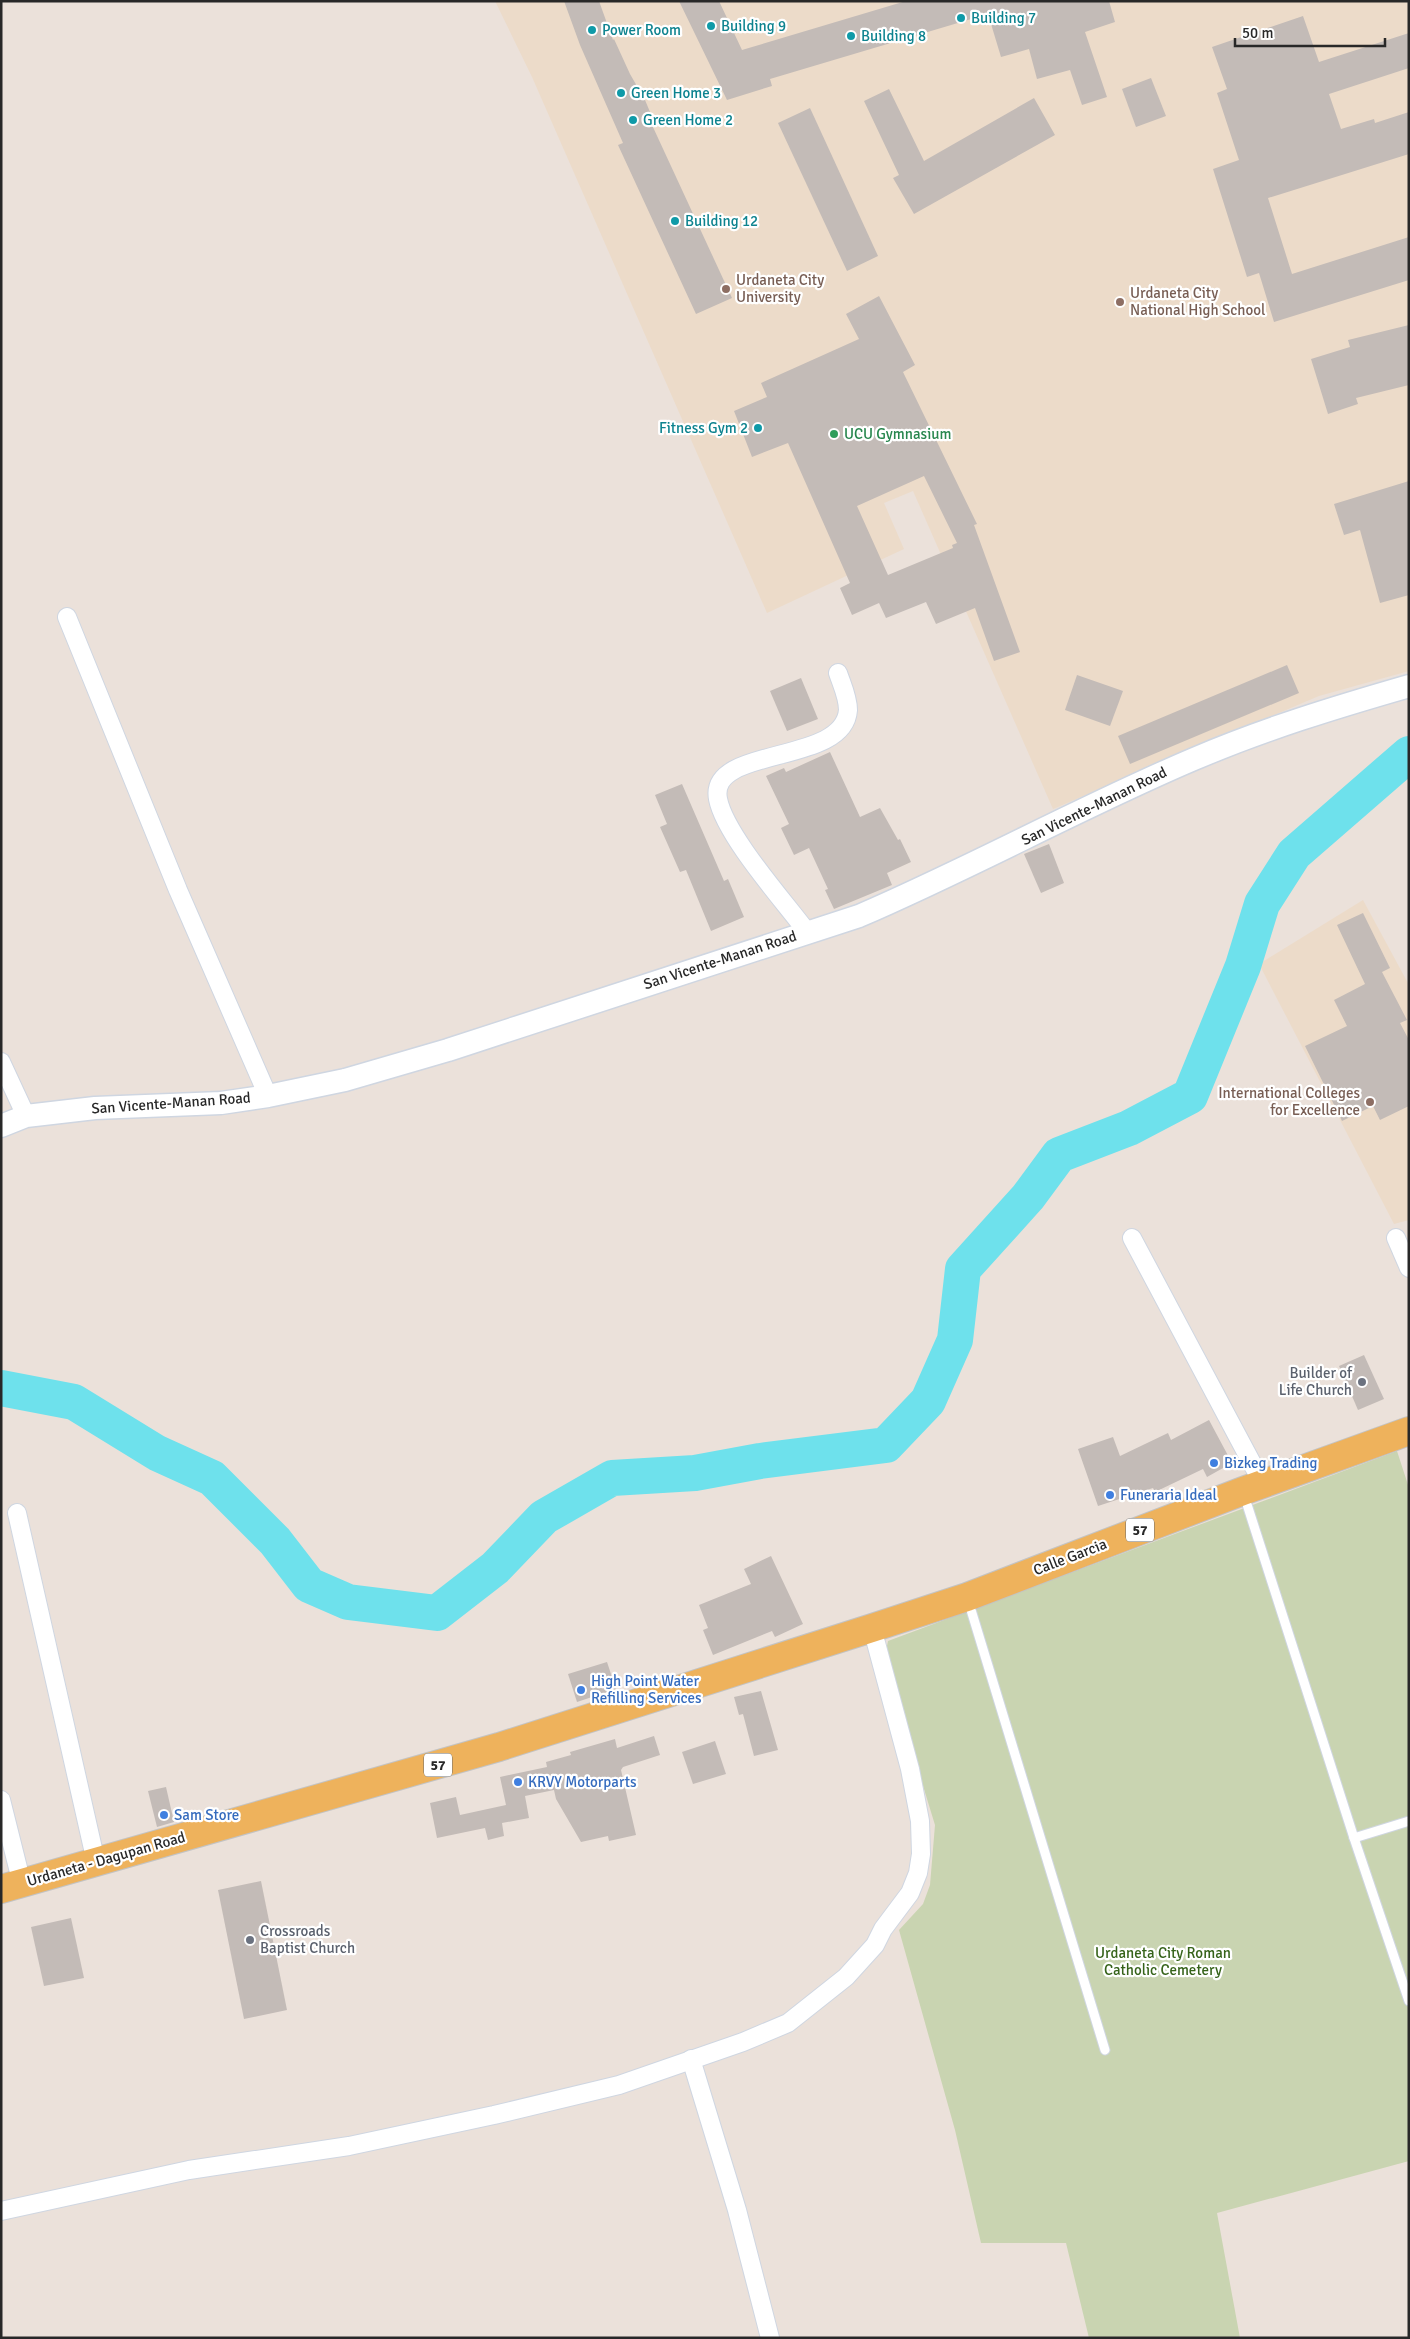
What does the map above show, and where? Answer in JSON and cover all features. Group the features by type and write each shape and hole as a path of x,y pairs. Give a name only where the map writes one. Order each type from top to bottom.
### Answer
{"main road":[{"name":"Calle Garcia","path":"872,1628 967,1597 1253,1487 1409,1431"},
{"name":"Urdaneta - Dagupan Road","path":"11,1886 499,1747 872,1628"}],"street":[{"path":"67,617 178,890 268,1096"},
{"path":"807,932 734,834 718,800 717,790 721,780 727,773 740,766 804,748 825,739 839,730 848,711 847,699 838,673"},
{"name":"San Vicente-Manan Road","path":"1,1126 26,1116 95,1108 221,1102 268,1096 345,1080 448,1050 859,916 919,890 1195,758 1309,715 1409,686"},
{"path":"1,1062 26,1116"},
{"path":"1132,1238 1253,1487"},
{"path":"1396,1238 1409,1268"},
{"path":"17,1513 96,1862"},
{"path":"1,2211 189,2170 349,2146 619,2085 743,2042 788,2023 846,1977 875,1945 883,1929 910,1892 918,1873 921,1854 920,1821 910,1770 872,1628"},
{"path":"1,1800 11,1886"},
{"path":"691,2059 737,2210 770,2338"}],"lane":[{"path":"1253,1487 1354,1838 1409,2001"},
{"path":"967,1597 1105,2050"},
{"path":"1354,1838 1409,1821"}],"shaded area":[{"name":"Urdaneta City National High School","path":"495,1 1409,2 1409,671 1319,696 1053,809 913,491 884,503 904,549 767,613 532,77"},
{"name":"International Colleges for Excellence","path":"1363,900 1409,985 1409,1220 1394,1224 1259,964"}],"green space":[{"name":"Urdaneta City Roman Catholic Cemetery","path":"1397,1451 1409,1488 1409,2161 1217,2213 1240,2338 1089,2338 1066,2243 981,2243 955,2130 899,1930 923,1904 930,1885 935,1825 887,1668 886,1651 888,1641"}],"building":[{"path":"564,1 599,1 613,40 645,100 655,124 652,125 732,298 696,314 618,145 623,143 580,45"},
{"path":"679,1 719,1 742,50 906,1 1109,1 1115,22 1085,32 1107,97 1082,105 1070,70 1037,79 1029,49 1001,57 988,14 770,79 772,86 727,100"},
{"path":"1303,16 1319,62 1409,33 1409,68 1329,94 1341,129 1374,119 1375,123 1409,112 1409,154 1268,198 1292,274 1409,237 1409,280 1274,322 1259,273 1247,277 1213,169 1239,160 1217,93 1227,89 1212,47"},
{"path":"1151,78 1166,116 1136,127 1122,89"},
{"path":"889,89 924,161 1034,98 1055,135 914,214 893,178 899,175 864,101"},
{"path":"810,108 878,256 847,271 778,123"},
{"path":"879,296 915,365 903,372 977,524 974,525 1020,652 994,661 975,608 936,624 926,602 886,618 879,603 852,615 840,588 850,583 788,443 752,457 734,411 767,397 761,383 859,339 846,314","holes":["924,476 957,543 952,545 953,548 888,575 857,506"]},
{"path":"1409,325 1409,385 1356,398 1358,404 1328,414 1311,359 1350,347 1348,340"},
{"path":"1409,481 1409,595 1380,603 1360,530 1344,535 1334,504"},
{"path":"1287,665 1299,693 1130,764 1118,736"},
{"path":"1077,675 1123,691 1110,726 1065,710"},
{"path":"801,678 818,719 787,731 770,691"},
{"path":"830,752 860,817 880,808 898,840 900,839 911,862 887,873 892,885 834,909 825,890 828,889 809,848 794,855 781,828 789,824 766,776 784,768 786,772"},
{"path":"682,784 724,881 728,879 744,917 711,931 686,870 680,872 660,827 667,824 655,795"},
{"path":"1049,844 1064,883 1041,893 1024,854"},
{"path":"1363,913 1390,968 1382,972 1407,1020 1400,1023 1409,1040 1409,1106 1380,1120 1373,1106 1342,1121 1305,1046 1347,1026 1334,1000 1365,984 1337,925"},
{"name":"Builder of Life Church","path":"1364,1355 1384,1399 1358,1410 1339,1366"},
{"path":"1209,1420 1232,1463 1207,1477 1203,1469 1155,1492 1153,1488 1098,1506 1078,1449 1113,1437 1120,1456 1168,1433 1171,1440"},
{"path":"771,1556 803,1624 775,1637 772,1631 713,1655 703,1630 708,1628 699,1605 751,1584 744,1569"},
{"path":"607,1662 616,1689 577,1702 568,1674"},
{"path":"761,1691 778,1750 754,1756 743,1714 739,1715 734,1697"},
{"path":"654,1736 660,1755 623,1767 621,1770 636,1835 609,1841 608,1836 581,1842 556,1799 554,1790 525,1796 529,1818 502,1823 504,1836 488,1840 485,1828 437,1838 430,1803 456,1797 460,1815 506,1805 500,1777 547,1767 546,1762 571,1755 570,1752 615,1739 617,1748"},
{"path":"715,1741 726,1774 693,1784 682,1752"},
{"path":"166,1787 174,1822 157,1827 148,1791"},
{"name":"Crossroads Baptist Church","path":"261,1881 287,2010 244,2019 218,1890"},
{"path":"71,1918 84,1978 44,1986 31,1927"}],"waterway":[{"path":"1,1388 74,1402 157,1453 212,1478 275,1541 309,1585 348,1602 437,1613 495,1568 544,1517 612,1478 695,1473 760,1461 886,1445 928,1401 955,1340 963,1269 1028,1197 1059,1155 1129,1128 1190,1096 1243,966 1262,904 1294,854 1409,754"}],"place":[{"name":"Building 7","path":"961,18"},
{"name":"Building 9","path":"711,26"},
{"name":"Power Room","path":"592,30"},
{"name":"Building 8","path":"851,36"},
{"name":"Green Home 3","path":"621,93"},
{"name":"Green Home 2","path":"633,120"},
{"name":"Building 12","path":"675,221"},
{"name":"Urdaneta City University","path":"726,289"},
{"name":"Urdaneta City National High School","path":"1120,302"},
{"name":"Fitness Gym 2","path":"758,428"},
{"name":"UCU Gymnasium","path":"834,434"},
{"name":"International Colleges for Excellence","path":"1370,1102"},
{"name":"Builder of Life Church","path":"1362,1382"},
{"name":"Bizkeg Trading","path":"1214,1463"},
{"name":"Funeraria Ideal","path":"1110,1495"},
{"name":"High Point Water Refilling Services","path":"581,1690"},
{"name":"KRVY Motorparts","path":"518,1782"},
{"name":"Sam Store","path":"164,1815"},
{"name":"Crossroads Baptist Church","path":"250,1940"}]}
